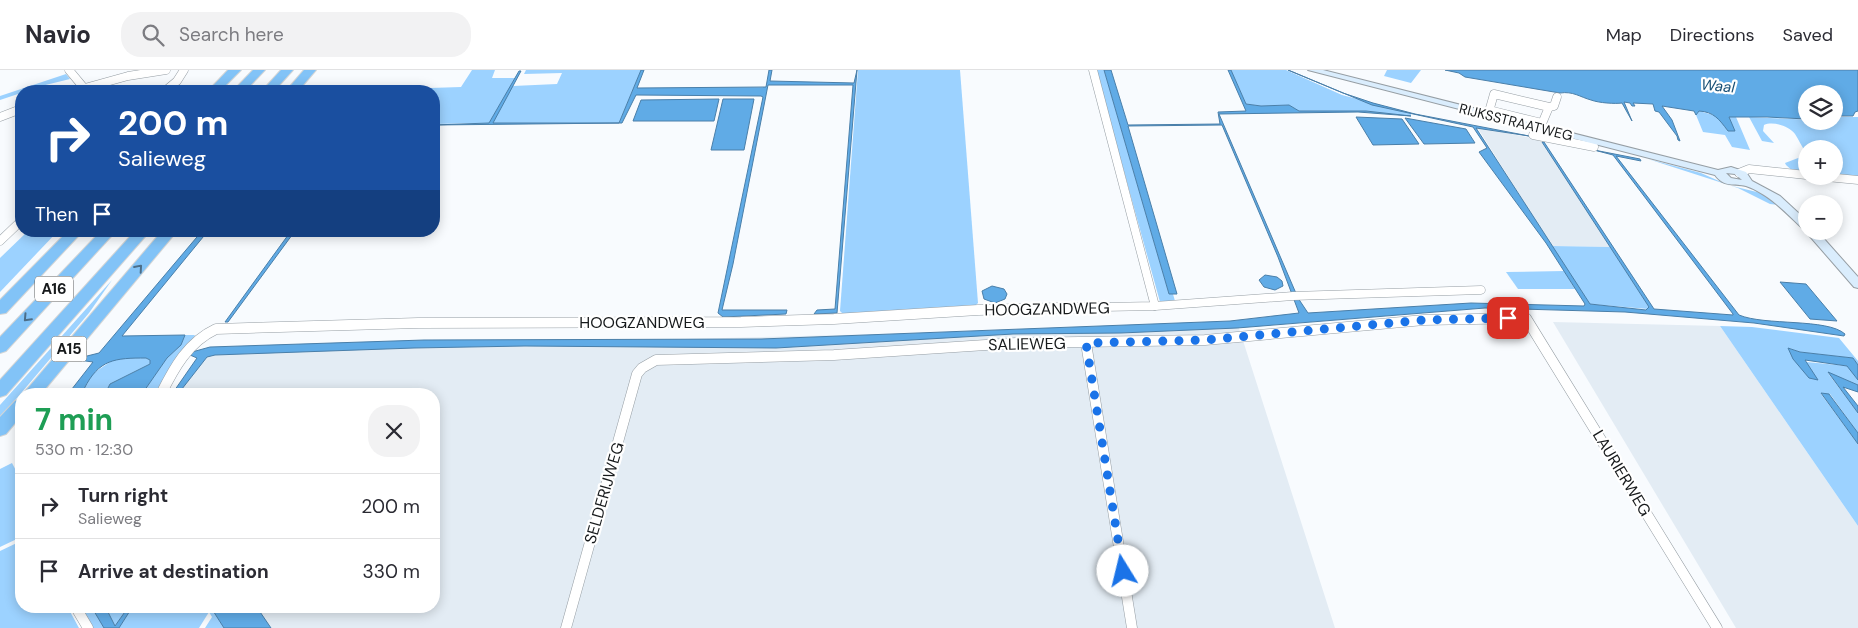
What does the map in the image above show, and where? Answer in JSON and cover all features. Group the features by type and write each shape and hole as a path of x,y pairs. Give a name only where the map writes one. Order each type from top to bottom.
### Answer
{"highway":[{"path":"220,85 235,70"},
{"path":"245,85 259,70"},
{"path":"273,85 287,70"},
{"path":"297,85 310,70"},
{"path":"0,310 70,237"},
{"name":"A16","path":"0,347 103,237"},
{"name":"A16","path":"0,391 138,237"},
{"name":"A15","path":"36,388 165,237"},
{"path":"2,428 15,413"}],"street":[{"path":"95,85 128,76 166,70"},
{"path":"172,85 184,70"},
{"path":"1093,70 1155,306"},
{"name":"RIJKSSTRAATWEG","path":"1312,70 1369,87 1488,112 1594,147"},
{"path":"73,72 82,85"},
{"path":"1488,112 1492,91 1549,107 1554,106 1557,97"},
{"path":"1538,128 1549,107"},
{"path":"0,117 15,111"},
{"name":"RIJKSSTRAATWEG","path":"1575,140 1645,156 1724,170"},
{"path":"1739,173 1748,169 1798,174"},
{"path":"1746,182 1747,178 1739,173 1724,170 1722,178 1729,182 1741,184 1746,182 1776,198 1798,219"},
{"path":"1843,179 1858,180"},
{"path":"0,241 15,227"},
{"path":"1819,240 1858,284"},
{"name":"HOOGZANDWEG","path":"164,388 172,372 193,344 206,332 216,329 408,323 741,322 834,319 978,310 1155,306 1296,296 1481,290"},
{"name":"SALIEWEG","path":"648,363 656,360 834,355 1016,343 1205,340 1424,320 1526,318"},
{"name":"LAURIERWEG","path":"1526,318 1716,628"},
{"path":"1086,343 1132,628"},
{"name":"SELDERIJWEG","path":"566,628 637,374 648,363"},
{"path":"79,613 88,628"}],"shaded area":[{"path":"472,70 495,70 492,78 515,78 489,123 440,124 440,88 461,87"},
{"path":"526,70 641,70 619,123 492,123 513,86 557,84 562,73 524,74"},
{"path":"858,70 960,70 978,303 976,305 843,314 840,311"},
{"path":"1096,70 1104,70 1169,294 1173,294 1175,301 1160,302"},
{"path":"1231,70 1286,70 1342,95 1411,113 1411,116 1366,111 1299,111 1289,105 1261,106 1246,104"},
{"path":"1387,70 1421,70 1411,83 1384,76"},
{"path":"66,74 70,79 46,85 33,85"},
{"path":"15,91 15,95 0,100 0,96"},
{"path":"1699,111 1717,116 1728,131 1731,123 1728,117 1736,117 1750,150 1732,147 1725,135 1703,132 1696,115"},
{"path":"1749,117 1798,119 1798,130 1843,130 1843,117 1858,117 1858,179 1843,177 1843,140 1799,140 1792,131 1785,127 1768,124 1764,125 1763,131 1774,143 1762,141"},
{"path":"1477,127 1541,140 1610,247 1552,246"},
{"path":"1798,158 1798,173 1795,173 1785,163"},
{"path":"1648,159 1701,173 1726,184"},
{"path":"1731,186 1761,193 1779,205 1770,204"},
{"path":"22,237 52,237 0,292 0,258"},
{"path":"1552,246 1610,247 1649,307 1648,309 1590,304"},
{"path":"1564,271 1575,289 1518,289 1506,272"},
{"path":"112,280 89,313 25,388 15,388"},
{"path":"1553,322 1720,326 1858,526 1858,628 1736,628"},
{"path":"1238,325 1335,628 244,628 234,613 440,613 440,388 180,388 206,351"},
{"path":"1720,326 1752,327 1839,338 1858,361 1858,365 1853,358 1800,352 1789,348 1796,361 1848,366 1858,380 1858,385 1828,373 1858,413 1858,433 1830,394 1821,394 1858,444 1858,526"},
{"path":"185,335 195,335 159,388 146,388 167,358 181,345"},
{"path":"116,358 146,358 150,360 150,364 110,384 108,388 85,388 92,374"},
{"path":"15,388 15,400 0,418 0,405"},
{"path":"12,463 15,469 15,540 0,547 0,469"},
{"path":"15,544 15,613 71,613 79,628 0,628 0,551"},
{"path":"84,613 95,613 104,628 93,628"},
{"path":"108,613 124,613 115,626"},
{"path":"129,613 208,613 199,628 119,628"},
{"path":"210,613 214,613 224,628 205,628 212,617"}],"water":[{"path":"641,70 644,70 637,88 766,87 769,70 772,70 770,81 854,83 857,70 837,313 814,314 817,310 835,309 853,85 768,85 733,264 722,310 787,310 786,314 723,317 718,313 763,97 636,95 622,123 440,125 489,123 519,71 521,71 493,123 619,123"},
{"path":"1104,70 1111,70 1128,125 1220,124 1218,112 1246,111 1228,70 1231,70 1246,104 1261,106 1289,105 1299,111 1366,111 1411,116 1358,112 1219,114 1298,298 1308,313 1471,303 1584,306 1585,304 1546,243 1479,152 1487,148 1473,127 1372,105 1344,93 1415,114 1529,136 1476,128 1590,304 1646,310 1649,307 1542,142 1544,142 1654,309 1733,315 1613,155 1594,150 1640,159 1641,161 1616,156 1739,315 1764,320 1824,326 1845,334 1844,336 1754,323 1625,312 1485,308 1237,328 1121,333 1013,334 776,348 525,346 215,355 207,357 183,388 176,388 197,358 190,355 192,352 210,347 424,340 761,339 1230,321 1299,313 1278,257 1222,125 1128,126 1177,294 1169,294"},
{"name":"Waal","path":"1445,70 1858,70 1858,111 1853,116 1843,116 1843,85 1798,85 1798,119 1729,117 1735,131 1728,131 1719,120 1709,113 1699,111 1696,115 1694,111 1662,106 1672,120 1680,141 1659,112 1655,111 1653,104 1633,103 1635,106 1632,106 1630,103 1624,102 1632,121 1622,103 1598,102 1573,94 1465,77 1459,73"},
{"path":"719,99 714,121 633,121 641,100"},
{"path":"723,99 754,99 744,150 711,150"},
{"path":"1356,117 1402,119 1419,144 1373,145"},
{"path":"1405,118 1466,129 1475,143 1424,144"},
{"path":"197,237 203,237 122,336 185,335 181,345 167,358 146,388 108,388 110,384 150,364 150,360 146,358 109,362 96,372 85,388 73,388 93,362 78,360 79,358 99,353"},
{"path":"287,237 291,237 228,322 225,322"},
{"path":"1265,275 1277,277 1282,281 1283,286 1275,290 1264,287 1259,280"},
{"path":"1780,282 1806,284 1837,321 1810,319"},
{"path":"992,286 1004,289 1007,294 1005,299 995,303 984,299 982,291"},
{"path":"1788,348 1800,352 1853,358 1858,365 1858,380 1847,366 1805,360 1818,380 1809,378 1793,359"},
{"path":"1828,372 1858,385 1858,392 1843,387 1858,406 1858,413"},
{"path":"1821,393 1829,394 1858,433 1858,444"},
{"path":"95,613 108,613 115,626 124,613 129,613 119,628 104,628"},
{"path":"214,613 261,613 271,628 224,628"}],"route":[{"path":"1123,571 1086,343 1205,340 1424,320 1508,318"}]}
